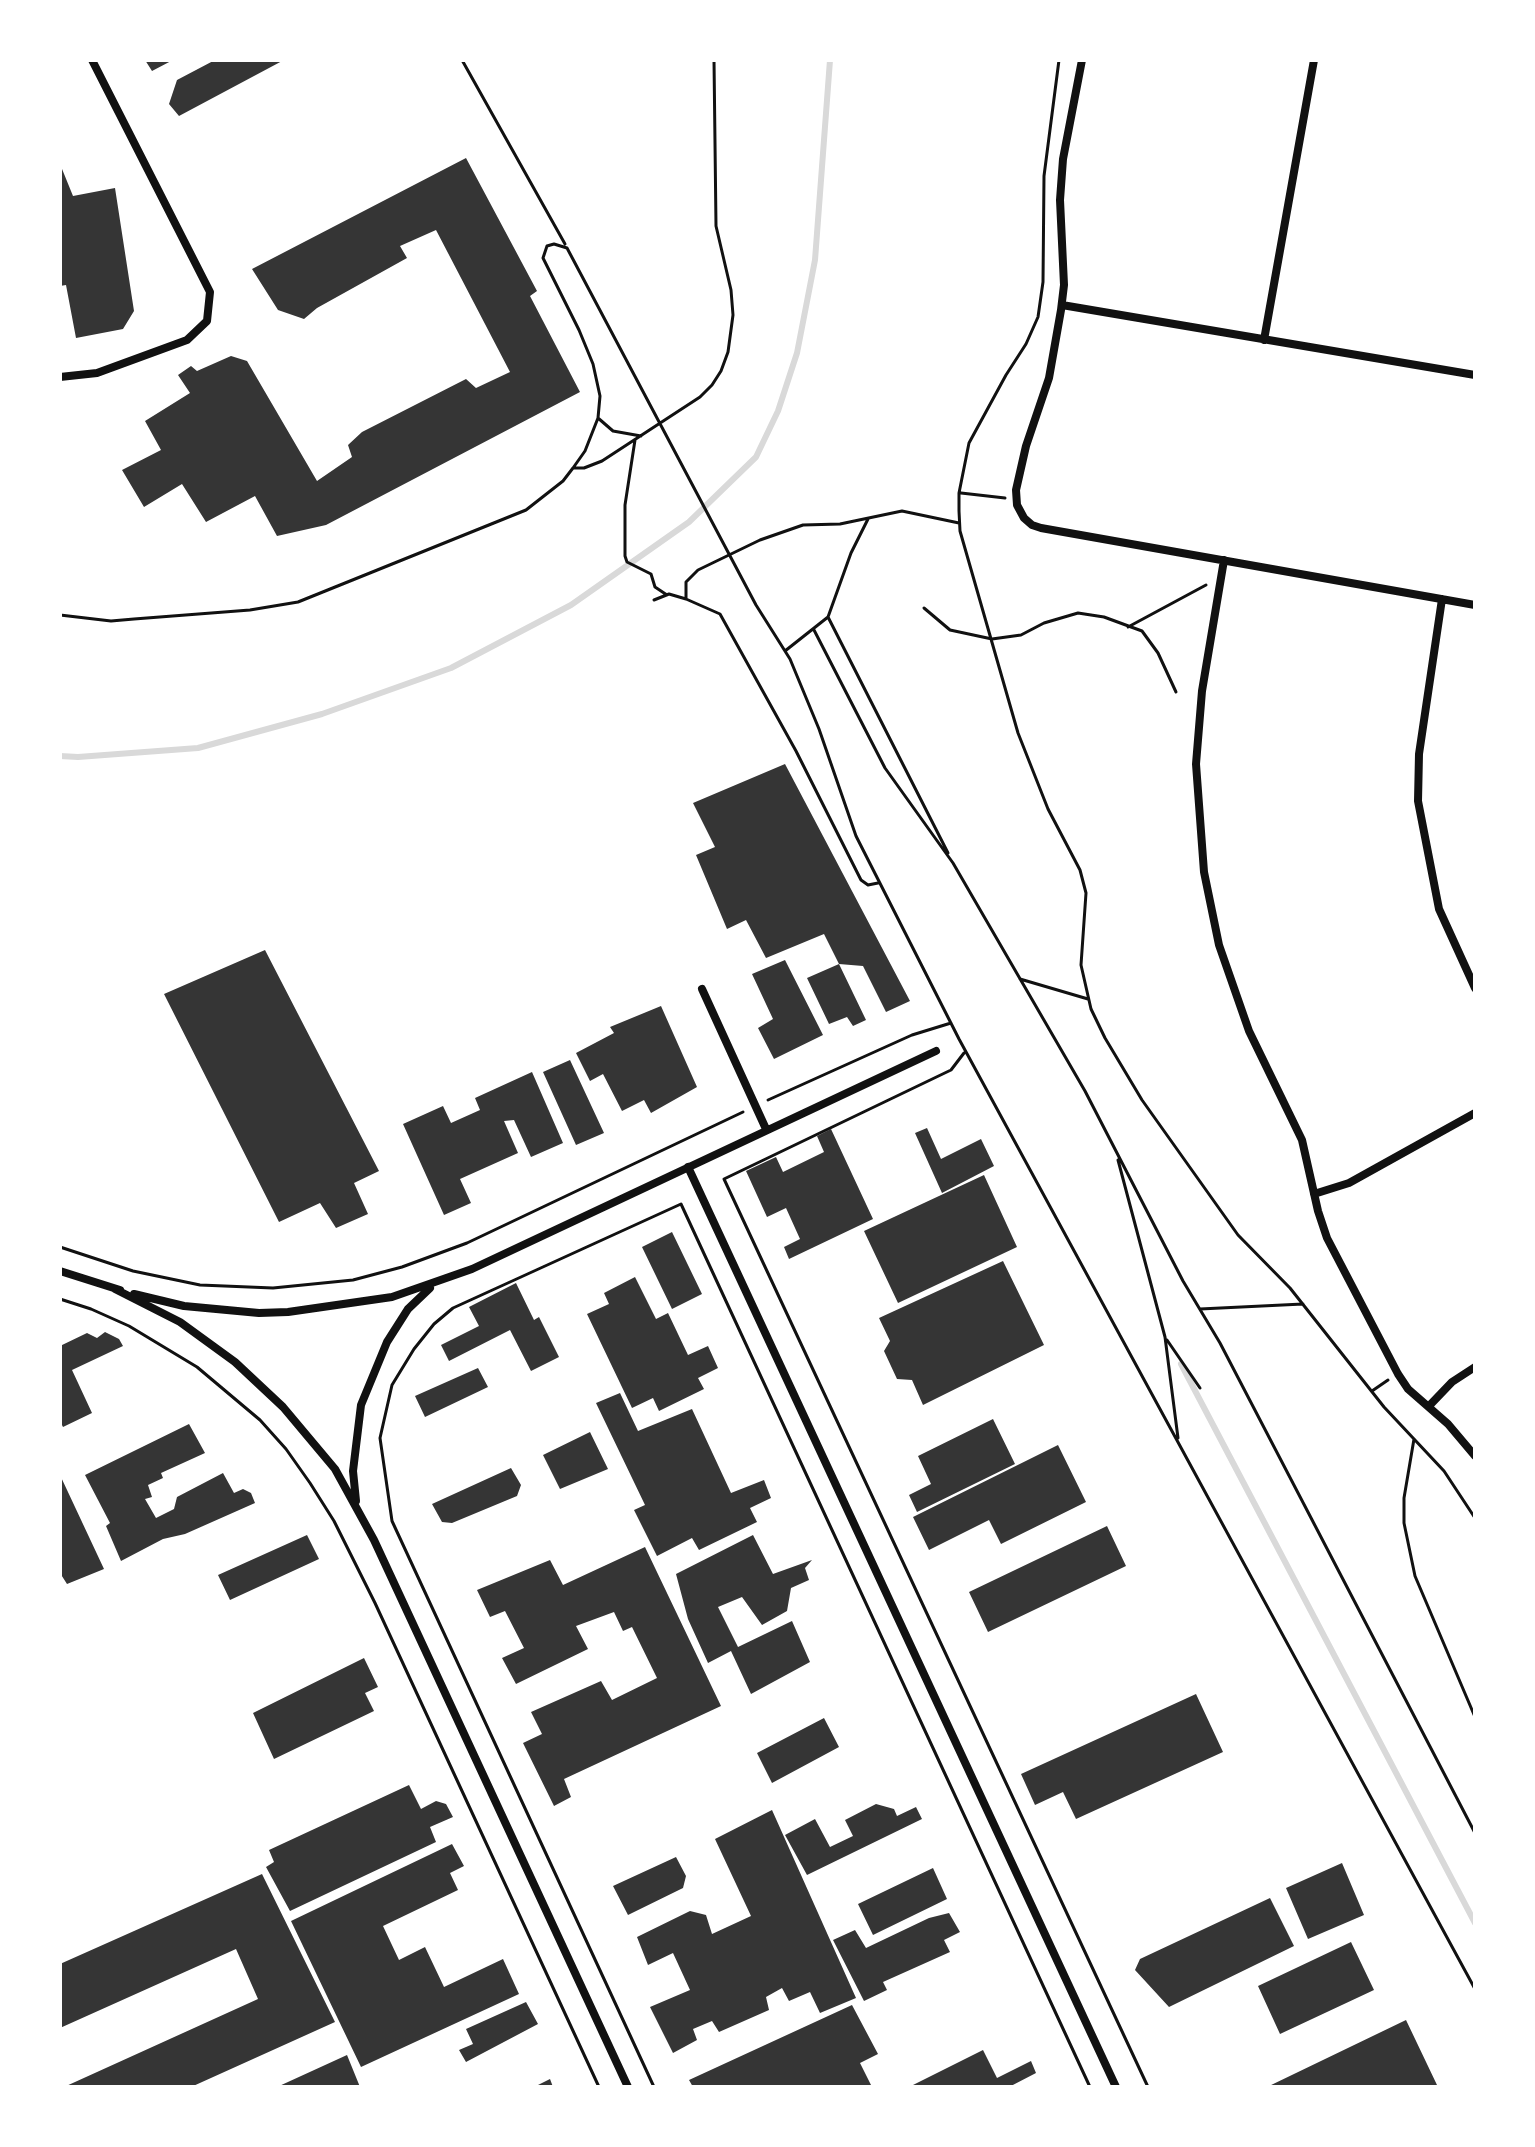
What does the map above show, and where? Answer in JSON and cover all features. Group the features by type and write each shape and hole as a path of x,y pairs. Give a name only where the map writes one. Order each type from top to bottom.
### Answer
{"street":[{"path":"60,377 97,373 187,340 207,321 210,292 92,60"},
{"path":"1082,60 1063,159 1060,200 1062,305 1049,378 1026,446 1016,500 1022,515 1028,523 1041,528 1475,605"},
{"path":"1264,340 1314,60"},
{"path":"1062,305 1475,375"},
{"path":"1224,560 1202,691 1197,800 1204,872 1219,945 1229,978 1266,1068 1302,1140 1327,1238 1371,1326 1408,1389 1429,1406 1475,1456"},
{"path":"1442,599 1421,741 1418,801 1439,909 1475,988"},
{"path":"702,989 766,1129"},
{"path":"60,1271 184,1306 259,1313 301,1311 392,1297 434,1284 936,1051"},
{"path":"1314,1194 1349,1183 1475,1113"},
{"path":"688,1167 1116,2087"},
{"path":"356,1503 353,1471 361,1405 387,1342 408,1309 434,1284"},
{"path":"115,1289 180,1322 257,1381 335,1469 356,1503 628,2087"},
{"path":"1429,1406 1452,1382 1475,1367"}],"path":[{"path":"462,60 567,248 756,605 785,651 813,715 856,836 965,1051 1475,1989"},
{"path":"573,468 584,468 602,461 643,436 700,397 721,371 730,344 733,315 731,290 716,226 714,60"},
{"path":"1059,60 1044,176 1043,282 1038,317 1026,344 978,424 964,461 959,493 960,523 968,560 1023,746 1048,809 1080,870 1086,893 1081,965 1088,999 1105,1038 1142,1100 1238,1235 1303,1304 1384,1407 1444,1471 1475,1518"},
{"path":"60,615 123,620 250,610 298,602 515,515 563,481 585,451 598,418 600,396 593,364 543,258 547,246 554,244 567,248"},
{"path":"598,418 613,431 643,436"},
{"path":"635,440 625,505 627,562 651,574 655,587 667,595 686,599 720,614 796,751 861,880 868,885 878,883"},
{"path":"959,493 1016,500"},
{"path":"686,599 686,582 698,570 760,540 803,525 840,524 902,511 960,523"},
{"path":"785,651 828,617 851,553 868,519"},
{"path":"1128,627 1211,583"},
{"path":"654,600 667,595"},
{"path":"924,608 950,630 992,639 1021,635 1044,623 1078,613 1104,617 1142,631 1158,653 1176,692"},
{"path":"828,617 953,863 1085,1091 1475,1833"},
{"path":"814,630 885,768 953,863"},
{"path":"1020,979 1088,999"},
{"path":"60,1247 133,1271 200,1285 273,1288 353,1280 402,1267 467,1243 912,1035 951,1023"},
{"path":"965,1051 951,1070 724,1179 1148,2087"},
{"path":"1116,1153 1165,1337 1178,1443"},
{"path":"654,2087 392,1521 380,1438 392,1385 414,1349 434,1324 453,1308 681,1204 1090,2087"},
{"path":"60,1299 129,1326 197,1367 260,1420 310,1483 334,1521 375,1603 599,2087"},
{"path":"1200,1309 1303,1304"},
{"path":"1165,1337 1200,1388"},
{"path":"1414,1439 1404,1498 1404,1523 1415,1576 1475,1717"}],"building":[{"path":"145,60 173,60 152,71"},
{"path":"215,60 284,60 179,116 169,104 177,80"},
{"path":"466,158 537,291 530,296 580,392 326,525 277,536 255,496 206,522 182,484 144,507 122,470 161,450 145,421 190,393 178,375 191,366 197,371 231,356 247,361 317,481 352,457 348,445 362,432 466,379 476,388 510,372 436,230 400,246 407,258 317,308 304,319 278,310 252,269"},
{"path":"60,164 73,196 115,188 134,311 123,329 76,338 66,285 60,286"},
{"path":"785,764 910,1001 886,1012 863,966 839,964 824,934 766,958 746,920 727,929 696,855 715,847 693,803"},
{"path":"265,950 379,1171 354,1183 368,1214 336,1228 320,1203 279,1222 164,994"},
{"path":"785,960 823,1035 774,1059 758,1028 773,1019 752,974"},
{"path":"839,964 866,1020 853,1026 847,1017 829,1024 807,978"},
{"path":"661,1006 697,1087 651,1113 644,1100 622,1111 603,1074 590,1081 576,1053 614,1033 610,1027"},
{"path":"570,1060 604,1133 576,1145 543,1072"},
{"path":"532,1072 563,1143 531,1157 514,1120 504,1121 518,1153 460,1179 471,1203 444,1215 403,1124 443,1106 451,1123 480,1110 475,1098"},
{"path":"927,1128 941,1159 981,1139 994,1166 942,1193 915,1133"},
{"path":"831,1129 873,1219 789,1259 784,1247 800,1239 786,1208 767,1217 746,1171 776,1157 783,1172 824,1152 817,1136"},
{"path":"984,1175 1017,1247 898,1303 864,1231"},
{"path":"672,1232 702,1294 672,1309 642,1247"},
{"path":"1003,1261 1044,1345 923,1405 912,1380 897,1379 884,1351 890,1341 879,1318"},
{"path":"635,1277 656,1319 668,1313 688,1355 708,1346 718,1368 698,1378 704,1389 659,1411 653,1398 632,1408 587,1314 609,1304 604,1293"},
{"path":"516,1283 534,1320 539,1317 559,1357 531,1371 510,1330 449,1361 441,1345 479,1326 469,1307"},
{"path":"105,1332 119,1339 123,1346 72,1370 92,1413 63,1427 60,1421 60,1346 87,1333 97,1338"},
{"path":"478,1368 488,1387 425,1417 415,1396"},
{"path":"620,1393 638,1431 692,1409 731,1493 764,1480 771,1498 750,1508 757,1522 699,1550 692,1538 657,1556 634,1510 645,1505 596,1403"},
{"path":"993,1419 1015,1464 917,1512 909,1495 931,1484 918,1456"},
{"path":"189,1424 205,1453 161,1473 163,1478 148,1485 152,1497 145,1499 156,1518 174,1509 177,1497 223,1473 234,1493 243,1489 251,1493 255,1503 185,1534 163,1539 121,1561 106,1526 110,1523 85,1475"},
{"path":"590,1432 608,1469 560,1489 543,1455"},
{"path":"1058,1445 1086,1502 1001,1544 989,1520 929,1550 913,1517"},
{"path":"511,1468 521,1485 517,1496 452,1523 442,1522 432,1504"},
{"path":"60,1475 104,1569 67,1584 60,1573"},
{"path":"1107,1526 1126,1566 988,1632 969,1592"},
{"path":"307,1535 319,1559 230,1600 218,1575"},
{"path":"753,1535 773,1574 812,1560 805,1568 809,1580 791,1588 787,1611 762,1625 742,1597 718,1607 738,1647 792,1621 810,1662 751,1694 731,1651 708,1663 688,1619 676,1574"},
{"path":"645,1547 721,1706 564,1779 571,1797 554,1806 523,1743 542,1734 531,1712 601,1681 612,1700 657,1678 632,1627 623,1631 614,1612 576,1626 588,1649 516,1684 502,1658 524,1648 505,1611 490,1617 477,1590 550,1560 563,1585"},
{"path":"364,1658 378,1687 365,1693 374,1711 274,1759 253,1713"},
{"path":"1196,1694 1223,1752 1076,1819 1063,1792 1035,1805 1021,1774"},
{"path":"824,1718 839,1747 772,1783 757,1753"},
{"path":"409,1785 421,1809 436,1801 446,1804 453,1817 430,1827 436,1842 290,1911 266,1867 274,1862 269,1850"},
{"path":"876,1804 894,1809 897,1816 916,1807 922,1819 807,1875 785,1835 815,1819 830,1847 853,1836 845,1820"},
{"path":"772,1810 856,1998 820,2013 810,1992 789,2001 782,1988 766,1997 769,2010 719,2032 712,2021 693,2029 697,2040 673,2053 650,2007 690,1990 673,1953 648,1965 637,1937 690,1911 706,1915 712,1934 751,1916 715,1839"},
{"path":"452,1844 464,1866 450,1873 458,1890 383,1926 399,1960 425,1947 444,1987 503,1959 519,1994 361,2067 291,1921"},
{"path":"676,1857 686,1876 683,1888 628,1915 613,1886"},
{"path":"1342,1863 1364,1915 1308,1939 1286,1888"},
{"path":"933,1868 947,1899 873,1935 858,1904"},
{"path":"262,1874 335,2022 191,2087 64,2087 258,1999 236,1949 60,2028 60,1964"},
{"path":"1270,1898 1294,1946 1169,2007 1135,1970 1140,1959"},
{"path":"949,1913 960,1932 944,1940 950,1952 883,1982 887,1990 864,2001 833,1940 855,1930 866,1948 929,1918"},
{"path":"1351,1942 1374,1990 1280,2034 1258,1986"},
{"path":"526,2002 538,2024 466,2062 459,2050 473,2044 466,2029"},
{"path":"852,2005 878,2054 860,2063 872,2087 693,2087 689,2080"},
{"path":"1406,2020 1437,2085 1267,2087"},
{"path":"983,2050 997,2078 1031,2061 1036,2073 1009,2087 909,2087"},
{"path":"347,2055 360,2087 277,2087"},
{"path":"550,2079 553,2087 534,2087"}],"waterway":[{"path":"60,756 198,748 322,714 451,668 571,605 689,522 756,457 778,411 797,353 815,260 830,60"},
{"path":"1181,1364 1475,1923"}]}
